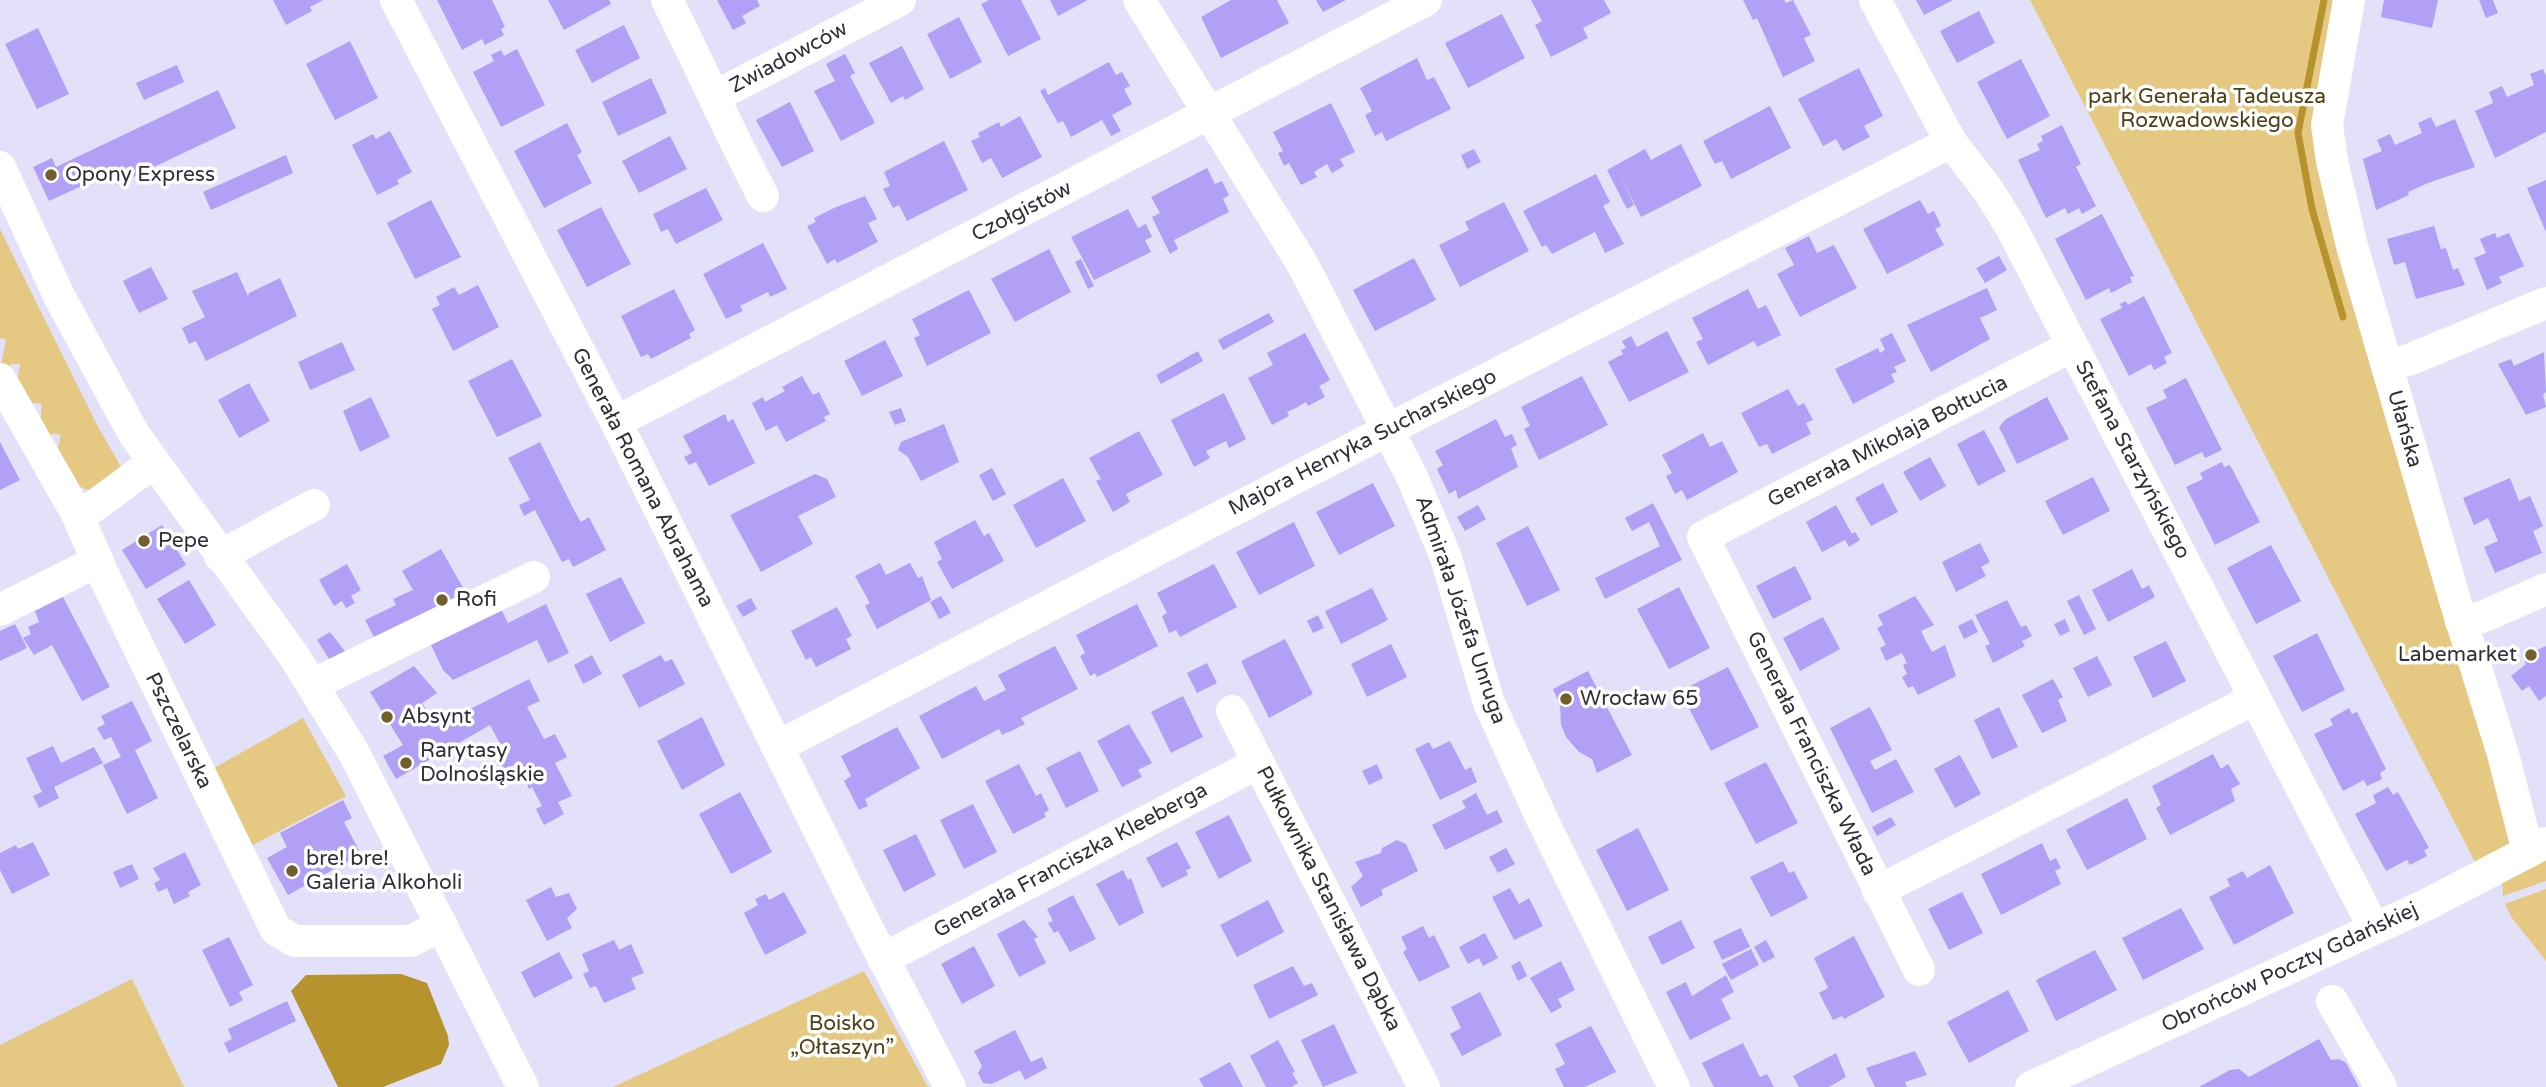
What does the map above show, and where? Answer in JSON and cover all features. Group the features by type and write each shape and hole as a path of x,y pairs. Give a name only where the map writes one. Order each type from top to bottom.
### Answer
{"street":[{"name":"Generała Romana Abrahama","path":"396,0 616,422 883,959 950,1087"},
{"path":"667,0 716,96 731,137 763,196"},
{"name":"Zwiadowców","path":"716,96 900,0"},
{"name":"Admirała Józefa Unruga","path":"1139,0 1303,265 1389,430 1445,555 1489,703 1543,821 1674,1087"},
{"name":"Czołgistów","path":"616,422 1210,115 1426,0"},
{"name":"Stefana Starzyńskiego","path":"1875,0 1951,142 1988,190 2011,227 2374,928"},
{"name":"Ułańska","path":"2349,0 2328,125 2352,246 2461,621 2503,754 2537,848"},
{"name":"Majora Henryka Sucharskiego","path":"777,747 1951,142"},
{"path":"0,167 60,296 134,434 312,685 358,761 523,1087"},
{"path":"2387,366 2411,359 2546,303"},
{"name":"Generała Mikołaja Bołtucia","path":"1703,537 2072,346"},
{"name":"Pszczelarska","path":"0,379 77,514 276,930 295,941 411,941 442,925"},
{"path":"77,514 93,507 154,462"},
{"path":"220,556 314,505"},
{"name":"Generała Franciszka Włada","path":"1703,537 1878,891 1920,970"},
{"path":"0,610 98,561"},
{"path":"312,685 534,577"},
{"path":"2461,621 2482,617 2546,589"},
{"path":"1878,891 2254,699"},
{"name":"Pułkownika Stanisława Dąbka","path":"1231,711 1419,1085"},
{"name":"Generała Franciszka Kleeberga","path":"883,959 1258,763"},
{"name":"Obrońców Poczty Gdańskiej","path":"2031,1087 2489,875 2537,848"},
{"path":"2332,1001 2381,1087"}],"green space":[{"name":"park Generała Tadeusza Rozwadowskiego","path":"2030,0 2337,0 2315,114 2491,755 2510,843 2475,862"},
{"path":"0,229 96,423 121,467 91,491 78,486 56,455 61,435 52,433 49,441 39,430 42,404 33,403 31,410 16,391 20,364 11,364 9,372 1,365 6,340 0,338"},
{"path":"303,718 346,796 251,846 212,769"},
{"path":"2546,858 2546,881 2503,896 2502,881"},
{"path":"2546,889 2546,961 2512,918 2505,904"},
{"name":"Boisko „Ołtaszyn”","path":"864,971 928,1087 613,1087"},
{"path":"132,979 184,1087 0,1087 0,1045"}],"shaded area":[{"path":"401,974 427,983 448,1036 449,1045 441,1064 383,1087 338,1087 291,991 306,975"}],"building":[{"path":"273,0 323,0 310,7 312,11 286,25"},
{"path":"437,0 492,0 505,27 501,29 504,35 485,45 482,39 462,50"},
{"path":"548,0 609,0 611,4 564,30"},
{"path":"717,0 757,0 760,6 742,16 746,23 733,30"},
{"path":"989,0 1021,0 1041,39 1008,56 981,4"},
{"path":"1050,0 1088,0 1058,16"},
{"path":"1231,0 1277,0 1289,23 1221,58 1201,17"},
{"path":"1316,0 1346,0 1323,12"},
{"path":"1531,0 1604,0 1611,13 1583,28 1588,38 1551,57 1535,25 1542,21"},
{"path":"1743,0 1784,0 1786,3 1793,0 1811,35 1804,38 1815,61 1783,77 1757,18 1753,20"},
{"path":"1916,0 1953,0 1924,15"},
{"path":"2384,0 2438,0 2432,28 2381,17"},
{"path":"2479,0 2493,0 2498,13 2486,18"},
{"path":"1979,11 1995,43 1957,63 1940,31"},
{"path":"1502,14 1525,58 1468,88 1445,43"},
{"path":"959,17 982,62 950,79 927,34"},
{"path":"624,25 640,58 592,83 575,50"},
{"path":"38,28 69,94 37,109 5,44"},
{"path":"350,41 378,98 335,120 306,64"},
{"path":"902,46 924,89 905,100 903,96 891,103 869,63"},
{"path":"517,49 545,105 501,127 473,72 494,61 491,55 501,50 504,56"},
{"path":"845,54 855,73 850,76 875,123 841,141 814,91 835,81 826,64"},
{"path":"1417,58 1427,80 1434,77 1451,109 1386,141 1382,132 1375,136 1365,115 1372,111 1360,88"},
{"path":"2021,59 2050,116 2007,139 1977,82"},
{"path":"1109,62 1116,75 1122,72 1130,86 1124,89 1132,104 1112,115 1121,131 1111,136 1102,120 1071,137 1063,121 1058,123 1040,91 1045,88 1048,95"},
{"path":"177,65 184,82 144,100 136,83"},
{"path":"1859,68 1883,116 1864,126 1870,137 1843,151 1836,139 1823,146 1798,99"},
{"path":"2543,69 2546,76 2546,132 2495,158 2475,111 2493,103 2489,92 2502,86 2507,97 2534,85 2530,74"},
{"path":"651,78 667,113 618,136 602,102"},
{"path":"218,90 236,128 116,185 110,173 49,201 33,167 52,158 56,167"},
{"path":"790,102 814,151 782,167 756,120"},
{"path":"1331,103 1355,152 1340,159 1344,166 1332,173 1327,164 1314,172 1317,177 1301,185 1289,163 1284,166 1278,153 1283,151 1273,132"},
{"path":"1770,106 1791,148 1731,179 1722,161 1715,164 1703,141"},
{"path":"1020,116 1042,157 1002,178 991,158 982,163 971,141 980,137 978,133 999,122 1001,127"},
{"path":"2431,117 2436,127 2455,119 2475,167 2428,183 2376,210 2363,159 2382,151 2377,140 2390,134 2395,145 2422,133 2418,123"},
{"path":"567,123 582,152 577,155 592,183 544,208 514,151"},
{"path":"2062,125 2081,164 2076,167 2096,206 2082,214 2079,208 2068,214 2065,208 2046,218 2018,160 2040,150 2037,144 2043,141 2041,136"},
{"path":"390,131 412,172 397,180 399,184 377,195 352,145 373,134 376,139"},
{"path":"670,136 687,169 639,193 622,161"},
{"path":"944,141 968,190 907,221 899,205 893,208 883,189 890,186 884,172"},
{"path":"1681,144 1702,186 1641,217 1620,175 1634,205 1627,209 1607,170 1645,149 1651,160"},
{"path":"1474,149 1481,162 1467,169 1461,155"},
{"path":"286,155 293,173 211,210 203,192"},
{"path":"1207,168 1215,184 1222,181 1229,195 1223,199 1229,212 1174,240 1178,249 1170,254 1152,217 1160,213 1151,197"},
{"path":"1596,174 1610,202 1603,206 1624,244 1605,253 1595,232 1552,254 1546,245 1542,247 1523,211"},
{"path":"2546,180 2546,232 2527,188"},
{"path":"706,188 723,220 676,244 668,229 661,232 653,214"},
{"path":"865,196 877,219 868,223 878,242 837,263 835,259 827,264 807,226 816,222 814,218"},
{"path":"431,200 461,257 415,279 387,223"},
{"path":"1920,200 1928,214 1934,211 1941,226 1935,229 1944,245 1887,274 1863,229"},
{"path":"1504,202 1529,251 1460,287 1439,245 1469,230 1465,222"},
{"path":"601,207 631,264 587,287 557,230"},
{"path":"1128,209 1138,228 1146,224 1152,237 1145,240 1151,252 1094,280 1071,237"},
{"path":"2102,214 2134,276 2130,277 2132,282 2111,293 2109,288 2086,300 2055,239"},
{"path":"2434,226 2441,249 2446,248 2453,270 2458,268 2465,285 2416,299 2405,262 2394,265 2387,239"},
{"path":"2495,233 2497,238 2509,233 2524,266 2499,277 2502,283 2487,290 2474,258 2486,253 2480,239"},
{"path":"1809,236 1817,253 1834,245 1857,288 1800,317 1777,274 1794,265 1785,248"},
{"path":"763,243 787,289 770,297 768,292 740,306 743,311 726,319 703,274"},
{"path":"1049,249 1071,292 1015,322 991,279"},
{"path":"1999,256 2007,270 1985,283 1976,268"},
{"path":"1414,258 1436,300 1375,331 1353,290"},
{"path":"1081,259 1094,286 1088,289 1075,262"},
{"path":"151,267 168,299 139,313 123,281"},
{"path":"237,272 248,296 249,293 280,278 297,316 206,361 196,341 189,344 182,328 205,317 192,291"},
{"path":"478,285 499,327 453,351 432,309 440,305 436,297 454,287 459,295"},
{"path":"1987,288 1997,310 1980,318 1990,339 1931,372 1907,325"},
{"path":"674,289 695,330 689,334 691,338 651,359 648,354 641,357 621,316"},
{"path":"1748,289 1758,309 1766,305 1781,335 1757,347 1754,341 1708,365 1696,342 1703,339 1692,318"},
{"path":"969,290 991,333 927,366 914,338 920,335 912,319"},
{"path":"2144,296 2172,353 2164,357 2167,363 2154,370 2151,364 2129,376 2100,319 2122,308 2120,304 2126,301 2128,305"},
{"path":"1269,313 1274,322 1223,350 1218,340"},
{"path":"1667,331 1689,372 1629,402 1608,362 1623,354 1621,350 1626,348 1622,341 1631,336 1637,347"},
{"path":"1305,333 1330,380 1319,386 1325,397 1308,406 1306,402 1287,412 1289,416 1272,425 1248,378 1273,365 1267,353"},
{"path":"1892,333 1906,361 1894,367 1897,372 1891,374 1895,382 1853,404 1835,369 1878,348 1880,353 1885,350 1880,339"},
{"path":"885,340 903,376 862,396 844,361"},
{"path":"342,342 355,370 310,390 298,362"},
{"path":"1198,351 1203,361 1161,384 1156,375"},
{"path":"2544,352 2546,392 2543,394 2546,407 2526,415 2498,364 2511,359 2514,366"},
{"path":"512,359 542,416 497,437 468,381"},
{"path":"802,376 813,395 819,392 830,414 824,417 826,421 786,442 777,425 766,431 752,403 763,397 765,402 785,391 782,387"},
{"path":"1582,376 1608,425 1539,460 1524,429 1530,426 1521,407"},
{"path":"2186,378 2222,450 2205,458 2202,452 2175,465 2146,408 2167,398 2163,390"},
{"path":"249,383 270,421 239,438 218,400"},
{"path":"1788,389 1798,406 1804,403 1813,420 1806,423 1811,434 1772,454 1767,444 1759,447 1741,413"},
{"path":"1224,393 1246,439 1229,448 1226,441 1206,451 1210,458 1194,467 1171,420"},
{"path":"371,397 390,437 360,452 343,411"},
{"path":"2047,397 2069,439 2017,464 1999,427 2006,419"},
{"path":"901,408 906,421 895,425 889,412"},
{"path":"725,414 728,422 733,419 755,463 709,486 696,462 689,465 684,457 692,453 683,436"},
{"path":"1496,419 1505,437 1512,434 1517,445 1511,448 1518,467 1458,499 1456,490 1449,494 1437,469 1443,465 1435,451"},
{"path":"944,424 959,462 921,481 908,457 898,450 901,442"},
{"path":"1984,430 2006,471 1978,486 1957,444"},
{"path":"1139,431 1163,475 1126,494 1130,502 1113,512 1096,481 1101,479 1089,458"},
{"path":"1703,433 1710,447 1722,441 1738,472 1687,500 1682,490 1675,494 1666,476 1672,473 1662,455"},
{"path":"0,442 20,480 0,490"},
{"path":"540,442 581,522 589,517 606,550 573,567 569,559 562,562 535,510 524,516 519,505 530,500 508,458"},
{"path":"1930,457 1946,486 1920,501 1903,472"},
{"path":"2222,462 2224,467 2230,465 2260,522 2215,545 2186,487 2203,479 2200,473"},
{"path":"992,468 1006,494 993,501 979,475"},
{"path":"815,474 827,479 836,497 798,516 813,544 761,572 730,515"},
{"path":"2093,477 2110,511 2063,535 2045,501"},
{"path":"1063,478 1086,521 1036,548 1013,505"},
{"path":"2510,478 2519,501 2530,496 2543,526 2533,531 2542,553 2495,573 2484,547 2498,541 2488,518 2474,525 2463,498"},
{"path":"1373,483 1395,526 1339,555 1316,512"},
{"path":"1883,483 1898,512 1871,526 1855,498"},
{"path":"1653,503 1682,560 1605,599 1595,578 1660,546 1649,522 1632,531 1625,518"},
{"path":"1478,505 1486,519 1465,531 1457,517"},
{"path":"1836,505 1852,534 1855,532 1860,540 1849,547 1845,540 1822,552 1806,522"},
{"path":"975,520 984,536 989,533 1004,561 952,589 937,562 942,559 934,542"},
{"path":"1294,522 1315,566 1259,595 1236,552"},
{"path":"162,525 186,565 146,589 122,550"},
{"path":"1528,526 1560,590 1527,606 1496,543"},
{"path":"1980,543 1990,562 1981,567 1986,576 1956,592 1942,562"},
{"path":"2271,545 2301,601 2256,624 2227,568"},
{"path":"441,549 469,598 376,641 365,620 396,605 393,599 413,590 402,571"},
{"path":"880,563 886,575 910,563 918,578 922,576 931,600 877,629 865,606 870,603 855,576"},
{"path":"347,564 361,590 351,596 355,603 346,608 342,601 334,606 319,580"},
{"path":"1214,564 1237,607 1180,637 1176,630 1169,633 1162,616 1167,613 1157,593"},
{"path":"1795,566 1812,599 1773,619 1756,586"},
{"path":"2132,569 2142,589 2149,585 2155,597 2108,622 2092,590"},
{"path":"621,577 645,623 610,642 586,594"},
{"path":"189,580 216,625 185,644 157,599"},
{"path":"1679,587 1710,648 1669,669 1637,609"},
{"path":"1372,588 1388,620 1341,644 1325,611"},
{"path":"2079,595 2096,629 2084,635 2067,601"},
{"path":"941,596 951,613 939,619 930,602"},
{"path":"1915,596 1934,625 1921,631 1928,645 1932,652 1945,645 1956,676 1918,695 1913,686 1908,688 1902,677 1907,674 1903,665 1907,663 1902,653 1886,661 1880,648 1886,645 1877,628 1883,625 1878,615"},
{"path":"63,597 110,687 82,701 52,645 34,655 23,638 31,634 28,627 39,622 35,611"},
{"path":"751,598 757,609 743,617 736,606"},
{"path":"2007,600 2021,627 2026,625 2032,636 2022,641 2025,646 1993,663 1985,646 1990,644 1975,615"},
{"path":"546,604 569,653 548,663 537,640 453,680 443,670 429,641 500,607 508,623"},
{"path":"1137,604 1158,646 1097,677 1095,673 1090,676 1080,656 1085,653 1076,635"},
{"path":"837,607 852,636 846,639 851,649 816,667 811,657 806,660 791,631"},
{"path":"1318,615 1324,628 1313,633 1307,621"},
{"path":"1823,617 1840,649 1800,671 1783,638"},
{"path":"1972,619 1978,632 1964,639 1958,626"},
{"path":"2065,619 2070,631 2060,636 2054,624"},
{"path":"15,624 27,648 0,661 0,631"},
{"path":"330,632 345,651 331,662 317,640"},
{"path":"2317,633 2345,690 2302,712 2273,656"},
{"path":"1285,639 1313,694 1269,718 1241,661"},
{"path":"2166,641 2186,681 2153,698 2133,657"},
{"path":"1391,644 1407,677 1367,697 1351,664"},
{"path":"1055,646 1078,689 1021,718 1025,724 1002,735 999,729 942,759 919,716 976,686 984,701 1006,690 998,675"},
{"path":"2546,646 2546,696 2539,701 2529,686 2522,691 2511,676 2526,664 2523,656"},
{"path":"592,655 602,674 583,684 574,665"},
{"path":"661,655 665,662 672,659 685,684 639,708 622,675"},
{"path":"2097,656 2112,685 2088,697 2073,668"},
{"path":"1207,663 1217,683 1197,693 1187,673"},
{"path":"414,666 437,693 422,703 437,726 529,679 540,701 527,707 544,739 555,734 567,757 555,763 572,796 558,802 564,814 544,825 536,809 542,806 532,787 529,789 519,763 504,770 499,759 506,755 490,725 396,779 383,756 403,745 370,692"},
{"path":"1728,667 1759,727 1711,751 1680,691"},
{"path":"1588,671 1632,755 1597,773 1592,759 1579,752 1566,737 1561,725 1560,705 1553,689"},
{"path":"2053,679 2063,697 2058,700 2067,721 2042,733 2022,695"},
{"path":"1183,696 1203,737 1171,753 1151,712"},
{"path":"132,701 152,741 135,750 158,798 127,814 103,765 121,757 111,737 104,740 97,728 105,724 101,716"},
{"path":"1870,707 1892,750 1870,761 1875,770 1896,759 1914,792 1872,813 1830,728"},
{"path":"1999,707 2018,747 1992,759 1974,720"},
{"path":"2349,708 2352,714 2357,712 2386,769 2380,773 2382,779 2367,786 2364,780 2343,791 2314,734 2333,725 2330,719"},
{"path":"702,717 725,765 682,790 657,741"},
{"path":"1129,724 1152,763 1138,770 1142,777 1122,787 1097,741"},
{"path":"897,727 920,768 865,799 868,806 859,810 844,781 851,776 841,756"},
{"path":"1450,741 1465,770 1471,767 1477,782 1440,800 1415,749 1429,742 1433,749"},
{"path":"53,746 61,763 94,747 103,763 54,787 59,798 39,808 33,796 42,792 26,758"},
{"path":"1080,751 1099,791 1066,808 1046,768"},
{"path":"2213,754 2221,769 2228,764 2240,784 2231,789 2235,801 2170,835 2156,808 2161,805 2152,786"},
{"path":"1960,755 1981,794 1955,808 1934,769"},
{"path":"1766,762 1798,823 1756,844 1724,783"},
{"path":"1019,764 1036,796 1041,793 1049,810 1044,813 1046,817 1013,834 985,781"},
{"path":"1377,764 1383,778 1369,785 1362,771"},
{"path":"2388,787 2393,795 2398,792 2429,848 2424,850 2427,856 2410,865 2407,860 2386,871 2355,814 2376,803 2373,795"},
{"path":"740,792 772,852 731,874 699,814"},
{"path":"1476,793 1487,815 1497,810 1503,822 1445,850 1432,825 1466,808 1462,801"},
{"path":"2127,798 2147,839 2087,870 2066,830"},
{"path":"343,800 352,818 344,822 361,854 288,895 267,858 287,847 280,833"},
{"path":"973,804 997,852 964,869 940,820"},
{"path":"1229,815 1252,861 1219,879 1195,832"},
{"path":"1891,817 1896,825 1877,836 1872,827"},
{"path":"1638,828 1669,890 1627,911 1596,850"},
{"path":"916,834 936,875 904,892 883,850"},
{"path":"1397,840 1406,844 1418,871 1381,890 1383,895 1361,907 1351,887 1363,876 1355,862 1381,853 1382,848"},
{"path":"33,842 50,875 12,894 0,870 0,853 16,845 18,849"},
{"path":"1177,842 1191,868 1186,870 1188,875 1162,888 1146,858"},
{"path":"2042,843 2050,861 2056,858 2061,868 2055,871 2061,884 2001,915 1981,874"},
{"path":"1506,848 1515,864 1498,873 1489,857"},
{"path":"185,852 201,885 188,892 190,896 174,904 167,888 158,892 154,883 160,880 153,868"},
{"path":"1783,861 1789,873 1794,871 1808,898 1771,917 1750,877"},
{"path":"132,864 139,879 120,888 113,872"},
{"path":"2270,865 2294,913 2234,945 2209,897 2230,886 2227,879 2243,871 2247,878"},
{"path":"1123,870 1128,880 1131,878 1144,913 1119,926 1096,884"},
{"path":"551,887 556,897 569,893 577,909 567,918 572,928 547,941 526,900"},
{"path":"1510,888 1519,904 1529,898 1543,926 1514,940 1492,897"},
{"path":"784,892 807,933 765,955 744,913 758,905 755,899 766,894 769,900"},
{"path":"1962,892 1983,933 1949,950 1928,909"},
{"path":"1073,895 1096,939 1070,952 1058,931 1054,933 1048,923 1053,921 1047,909"},
{"path":"1268,900 1284,932 1237,957 1220,925"},
{"path":"2181,908 2204,949 2143,980 2122,938"},
{"path":"1024,920 1038,937 1034,939 1046,963 1019,977 997,934"},
{"path":"1681,920 1695,948 1662,965 1648,937"},
{"path":"1423,926 1429,938 1434,935 1450,967 1419,982 1403,952 1407,949 1401,937"},
{"path":"1741,928 1750,947 1722,960 1713,941"},
{"path":"1485,933 1498,958 1483,966 1479,958 1468,964 1459,947"},
{"path":"1854,936 1885,997 1844,1019 1842,1016 1833,1020 1819,993 1828,988 1814,958"},
{"path":"229,937 253,985 239,992 243,1000 230,1007 202,950"},
{"path":"614,940 619,950 631,944 644,973 631,978 636,989 604,1003 596,986 590,988 583,974 589,971 582,954"},
{"path":"1766,940 1775,957 1763,963 1754,947"},
{"path":"974,946 995,986 962,1004 941,964"},
{"path":"1751,949 1759,965 1731,980 1722,964"},
{"path":"2095,950 2117,990 2056,1021 2036,980"},
{"path":"559,952 573,978 534,998 521,972"},
{"path":"1520,961 1527,976 1518,981 1511,966"},
{"path":"1561,961 1575,990 1558,999 1562,1007 1551,1013 1530,978"},
{"path":"1293,966 1304,986 1312,983 1318,995 1269,1019 1253,985"},
{"path":"1726,975 1734,992 1721,999 1731,1019 1690,1040 1666,992 1686,982 1692,996"},
{"path":"2008,990 2029,1031 1969,1063 1947,1022"},
{"path":"1480,992 1502,1035 1462,1056 1450,1034 1461,1028 1451,1007"},
{"path":"287,1001 296,1021 229,1053 224,1043 232,1039 228,1029"},
{"path":"1334,1024 1357,1073 1323,1087 1301,1040"},
{"path":"1591,1026 1616,1072 1585,1087 1564,1087 1555,1069 1565,1064 1555,1044"},
{"path":"1015,1030 1031,1062 1042,1057 1047,1068 1025,1080 1020,1070 992,1084 983,1083 978,1073 982,1066 974,1051"},
{"path":"2319,1039 2331,1060 2339,1059 2346,1063 2359,1087 2199,1087 2230,1070 2239,1069 2249,1077"},
{"path":"1278,1040 1295,1072 1292,1073 1298,1083 1291,1087 1266,1087 1250,1056"},
{"path":"1743,1043 1760,1077 1767,1074 1774,1087 1714,1087 1702,1063"},
{"path":"1915,1051 1927,1075 1905,1082 1907,1087 1875,1087 1866,1068"},
{"path":"1836,1053 1846,1077 1829,1087 1799,1087 1793,1076"},
{"path":"1230,1062 1243,1087 1204,1087 1199,1079"}],"waterway":[{"path":"2324,0 2298,133 2312,209 2343,317"}],"place":[{"name":"Opony Express","path":"51,175"},
{"name":"Pepe","path":"144,541"},
{"name":"Rofi","path":"442,600"},
{"name":"Labemarket","path":"2531,655"},
{"name":"Wrocław 65","path":"1566,699"},
{"name":"Absynt","path":"387,717"},
{"name":"Rarytasy Dolnośląskie","path":"406,763"},
{"name":"bre! bre! Galeria Alkoholi","path":"292,871"}]}
